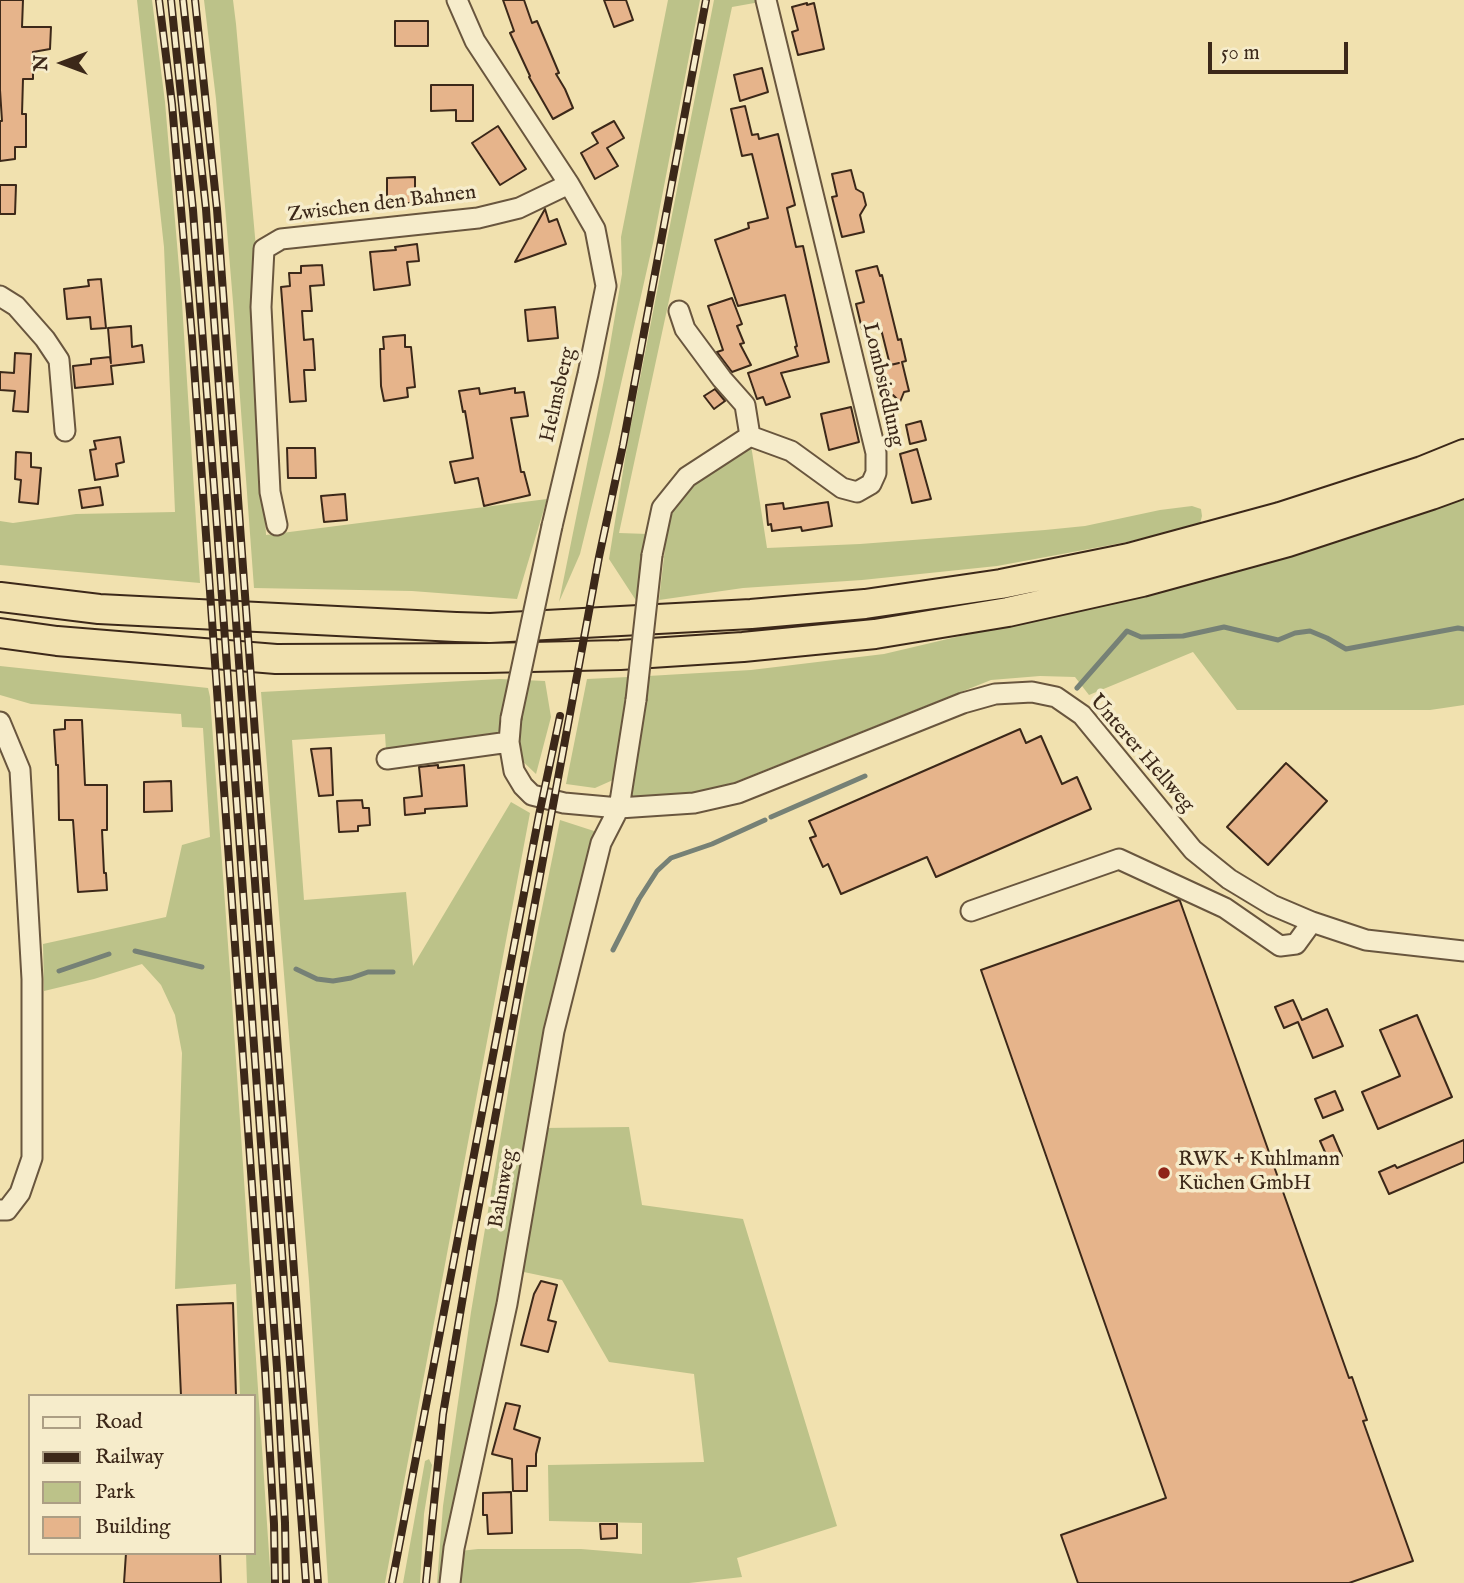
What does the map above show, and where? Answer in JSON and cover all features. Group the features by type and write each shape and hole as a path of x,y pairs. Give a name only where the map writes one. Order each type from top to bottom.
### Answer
{"highway":[{"path":"0,597 99,609 490,628 713,617 865,604 1001,584 1129,558 1280,517 1422,471 1464,454"},
{"path":"0,633 57,641 276,659 620,655 876,634 1008,612 1142,582 1288,542 1464,483"}],"street":[{"name":"Helmsberg","path":"457,0 475,41 569,184 594,229 606,286 511,718 509,742 514,771 523,786 532,795 564,803"},
{"name":"Lombsiedlung","path":"750,436 791,451 842,488 857,492 871,484 876,473 876,453 766,0"},
{"name":"Zwischen den Bahnen","path":"278,524 269,479 261,307 264,249 281,239 478,218 519,208 569,184"},
{"path":"0,296 16,306 60,360 65,431"},
{"path":"620,808 636,700 652,555 662,508 687,477 750,436 745,405 685,329 679,311"},
{"name":"Unterer Hellweg","path":"564,803 620,808 694,803 738,793 963,703 995,694 1032,692 1056,697 1082,715 1192,850 1229,879 1272,905 1366,940 1464,951"},
{"path":"0,722 20,769 32,979 32,1158 20,1193 8,1210 0,1210"},
{"path":"387,759 509,742"},
{"name":"Bahnweg","path":"450,1583 454,1548 507,1304 554,1031 601,843 620,808"},
{"path":"971,911 1119,859 1225,908 1280,946 1296,944 1312,922"}],"green space":[{"path":"137,0 152,0 165,102 182,303 200,583 0,565 0,521 13,523 76,514 175,512 164,247"},
{"path":"204,0 233,0 236,24 256,248 254,307 266,535 547,499 517,599 412,591 254,588 216,99"},
{"path":"668,0 700,0 653,243 610,432 580,554 559,602 605,375 622,274 621,237"},
{"path":"714,0 760,2 732,7 619,533 648,534 637,602 609,559 628,440"},
{"path":"751,445 767,548 1045,530 1085,526 1192,506 1201,509 1202,516 1200,524 1127,542 997,566 862,580 743,588 659,600 666,521 684,492 696,481"},
{"path":"1464,494 1464,705 1430,710 1237,710 1193,652 1089,695 1075,677 1040,676 991,680 735,782 691,794 631,798 648,676 751,670 884,654 1147,592"},
{"path":"0,666 208,688 271,1583 247,1583 246,1555 256,1555 256,1394 240,1394 236,1284 175,1289 182,1053 175,1015 161,985 142,964 44,991 43,944 166,917 182,845 210,837 203,728 182,727 181,714 31,704 0,695"},
{"path":"628,677 627,703 613,780 595,788 566,784 587,679"},
{"path":"500,679 545,681 551,717 536,774 493,733 386,750 385,734 292,740 304,900 406,892 413,966 511,802 530,813 385,1583 328,1583 309,1281 261,692"},
{"path":"560,820 594,831 596,841 506,1269 451,1552 478,1549 581,1549 642,1554 642,1523 549,1521 548,1465 704,1462 694,1374 609,1362 562,1280 519,1271 542,1128 629,1127 642,1205 743,1219 837,1526 737,1558 742,1577 689,1583 437,1583 443,1506 471,1312 524,997"},
{"path":"429,1459 432,1465 424,1514 420,1583 403,1583 425,1461"}],"building":[{"path":"0,0 23,0 22,27 51,27 50,49 33,52 33,79 23,79 22,114 26,114 26,147 15,147 15,159 0,161 2,121"},
{"path":"503,0 524,0 532,23 537,21 559,73 556,74 573,108 553,119 529,77 510,33 514,31"},
{"path":"604,0 626,0 633,20 614,27"},
{"path":"814,3 824,49 798,55 792,32 798,30 792,7"},
{"path":"395,21 428,21 428,46 395,46"},
{"path":"762,68 768,92 740,101 734,75"},
{"path":"431,85 473,85 473,121 456,121 456,110 431,111"},
{"path":"745,106 752,135 758,134 759,139 778,134 795,205 787,208 796,247 803,246 829,362 781,373 790,397 766,405 763,397 757,399 748,373 798,356 785,295 738,306 715,240 749,228 748,223 768,218 752,154 742,156 731,109"},
{"path":"614,121 624,138 607,148 618,166 595,179 581,153 598,143 592,133"},
{"path":"498,126 526,169 500,185 472,143"},
{"path":"851,170 856,189 863,193 866,205 860,215 864,232 842,237 832,197 837,196 832,174"},
{"path":"415,177 415,203 387,203 387,178"},
{"path":"0,185 16,185 15,214 0,214"},
{"path":"545,209 549,222 557,219 566,244 515,262"},
{"path":"417,244 419,261 407,262 410,285 374,290 370,252 396,250 395,247"},
{"path":"322,265 324,285 310,286 312,311 302,311 304,340 313,339 315,370 304,370 306,401 290,402 281,287 290,286 289,273 301,273 301,266"},
{"path":"877,266 880,276 882,275 906,361 902,362 909,391 904,392 900,402 893,395 880,398 874,369 899,363 890,365 880,325 862,329 856,304 864,302 856,271"},
{"path":"101,279 106,328 91,329 90,317 67,319 64,289 89,286 88,280"},
{"path":"732,298 742,324 737,326 744,343 740,344 751,365 732,372 717,352 723,350 708,306"},
{"path":"555,307 558,338 528,341 525,310"},
{"path":"131,326 132,347 142,345 144,362 111,366 113,384 75,388 73,366 91,364 91,359 110,357 111,363 108,328"},
{"path":"405,335 405,347 411,347 415,387 407,388 408,397 384,401 380,349 384,349 383,337"},
{"path":"15,353 31,354 28,412 13,411 15,391 0,390 0,372 14,373"},
{"path":"479,388 480,394 515,388 515,393 524,392 528,416 511,418 521,472 524,472 530,495 484,506 478,478 455,483 450,462 473,458 459,391"},
{"path":"715,389 725,401 714,409 704,396"},
{"path":"851,407 859,442 829,450 821,414"},
{"path":"921,421 926,440 910,444 906,425"},
{"path":"120,437 124,462 116,464 118,476 95,480 90,450 96,449 94,441"},
{"path":"287,448 315,448 316,478 288,478"},
{"path":"917,449 931,499 912,503 900,454"},
{"path":"16,452 31,453 31,467 41,468 38,504 19,502 21,480 15,479"},
{"path":"100,487 103,505 82,508 79,490"},
{"path":"345,494 347,520 324,522 321,496"},
{"path":"828,502 832,526 802,531 801,527 772,531 771,524 768,525 766,505 783,503 784,509"},
{"path":"65,720 82,720 85,785 107,785 107,830 102,830 107,890 78,892 73,820 59,820 54,730 65,729"},
{"path":"1020,729 1026,743 1041,736 1062,784 1077,777 1091,809 936,877 927,857 841,894 828,864 823,867 810,838 816,836 809,821"},
{"path":"331,748 333,795 319,796 311,749"},
{"path":"1286,763 1327,801 1268,865 1227,827"},
{"path":"438,765 438,768 464,765 467,806 425,809 425,813 405,815 404,798 422,796 419,767"},
{"path":"171,781 172,811 144,812 144,782"},
{"path":"362,800 363,808 369,808 370,825 358,826 358,831 339,832 337,801"},
{"name":"RWK + Kuhlmann Küchen GmbH","path":"1179,900 1349,1378 1352,1377 1367,1420 1363,1421 1413,1561 1349,1583 1078,1583 1061,1535 1166,1498 981,970"},
{"path":"1293,1000 1302,1020 1327,1009 1343,1046 1313,1058 1298,1022 1284,1028 1275,1007"},
{"path":"1417,1015 1452,1097 1378,1129 1362,1092 1400,1076 1380,1030"},
{"path":"1335,1091 1343,1110 1323,1118 1315,1099"},
{"path":"1333,1135 1342,1156 1329,1161 1320,1141"},
{"path":"1464,1140 1464,1162 1389,1194 1379,1172 1395,1165 1397,1168"},
{"path":"541,1281 557,1285 548,1320 556,1322 548,1352 521,1345 534,1294"},
{"path":"233,1303 236,1394 181,1394 177,1305"},
{"path":"506,1403 520,1406 514,1429 540,1438 536,1466 527,1466 527,1491 513,1491 512,1459 492,1454"},
{"path":"511,1492 512,1533 488,1534 487,1515 483,1515 483,1493"},
{"path":"600,1524 617,1524 617,1538 601,1539"},
{"path":"126,1555 220,1555 221,1583 124,1583"}],"waterway":[{"path":"1077,688 1127,631 1141,637 1183,636 1224,627 1278,640 1295,633 1310,631 1346,649 1464,629"},
{"path":"771,817 865,776"},
{"path":"613,950 639,899 657,871 671,858 712,844 765,820"},
{"path":"135,951 202,967"},
{"path":"59,971 109,954"},
{"path":"296,969 317,979 333,981 368,972 393,972"}],"railway":[{"path":"159,0 172,104 192,337 265,1369 275,1583"},
{"path":"171,0 193,210 216,513 277,1368 286,1583"},
{"path":"183,0 206,209 306,1583"},
{"path":"195,0 217,209 318,1583"},
{"path":"426,1583 443,1414 474,1232 706,0"},
{"path":"392,1583 560,716"}],"place":[{"name":"RWK + Kuhlmann Küchen GmbH","path":"1164,1173"}]}
